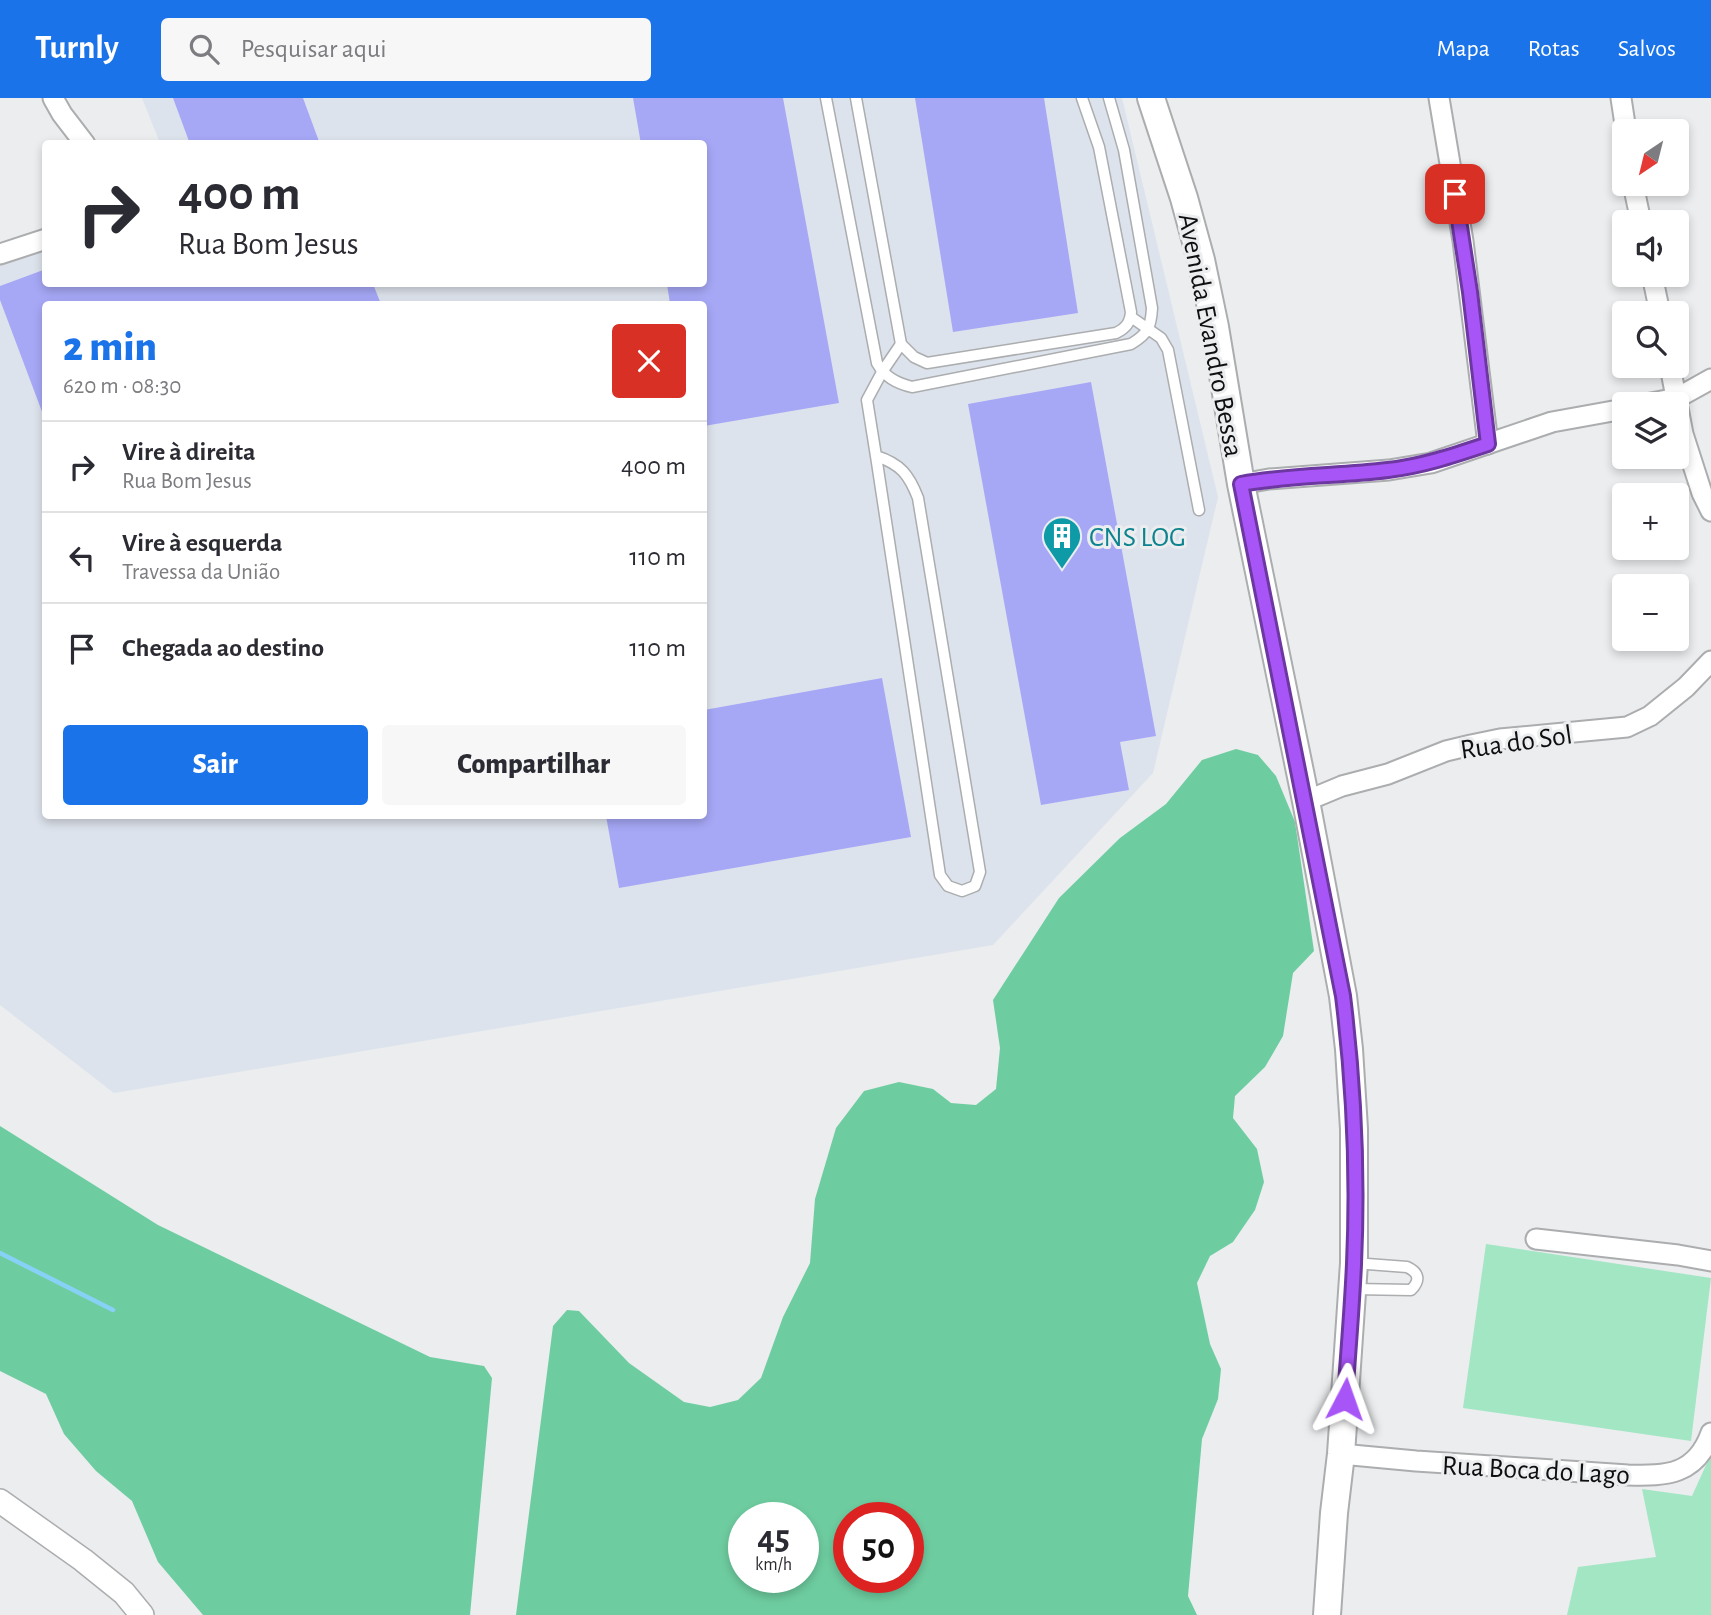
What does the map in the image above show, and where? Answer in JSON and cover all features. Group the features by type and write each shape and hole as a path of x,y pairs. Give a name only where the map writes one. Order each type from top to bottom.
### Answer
{"main road":[{"name":"Avenida Evandro Bessa","path":"1151,98 1201,260 1241,484 1343,996 1354,1129 1353,1276 1327,1615"}],"street":[{"path":"53,98 82,140"},
{"path":"1439,98 1463,241 1488,444"},
{"path":"1621,98 1624,119"},
{"path":"0,254 42,240"},
{"path":"1688,392 1711,379"},
{"path":"1241,484 1269,479 1389,470 1431,463 1552,422 1612,411"},
{"path":"1689,453 1711,511"},
{"name":"Rua do Sol","path":"1306,801 1342,786 1388,774 1446,751 1471,745 1500,739 1627,727 1650,716 1686,687 1711,661"},
{"path":"1536,1239 1711,1261"},
{"name":"Rua Boca do Lago","path":"1341,1454 1656,1475 1671,1473 1700,1460 1711,1433"},
{"path":"0,1501 83,1560 124,1594 142,1615"}],"lane":[{"path":"826,98 877,363 883,372 900,384 912,387 1131,344 1143,338 1152,320 1152,308 1124,150 1109,98"},
{"path":"856,98 901,344 914,357 927,363 1116,333 1125,329 1130,317 1099,147 1082,98"},
{"path":"1130,317 1161,338 1168,350 1199,510"},
{"path":"876,457 888,460 902,469 918,498 980,872 975,886 962,891 948,886 940,876 867,400 901,344"},
{"path":"1407,1267 1413,1270 1418,1280 1411,1290 1353,1276 1407,1267"}],"shaded area":[{"path":"142,98 1122,98 1218,497 1153,773 993,945 114,1093 0,1005 0,260 42,246 42,287 707,287 707,140 159,140"}],"green space":[{"path":"1236,749 1258,755 1276,776 1295,822 1314,951 1293,973 1283,1036 1265,1067 1235,1096 1233,1118 1257,1149 1264,1182 1255,1210 1233,1242 1210,1256 1197,1283 1210,1344 1221,1369 1218,1399 1202,1439 1188,1596 1197,1615 516,1615 553,1326 567,1310 579,1311 629,1363 684,1402 710,1407 738,1400 761,1378 783,1317 810,1263 815,1199 836,1128 864,1091 899,1082 933,1089 951,1103 976,1105 996,1089 1000,1048 993,1000 1059,898 1120,838 1166,804 1202,760"},
{"path":"0,1126 158,1225 430,1357 484,1366 492,1378 470,1615 203,1615 158,1562 132,1501 96,1471 64,1434 46,1394 0,1371"},
{"path":"1486,1244 1711,1278 1691,1441 1463,1408"},
{"path":"1711,1454 1711,1615 1567,1615 1578,1567 1656,1557 1642,1489 1692,1496"}],"building":[{"path":"173,98 303,98 319,140 189,140"},
{"path":"633,98 783,98 839,403 707,425 707,301 670,301 667,287 707,287 707,140 640,140"},
{"path":"915,98 1044,98 1078,313 953,332"},
{"path":"42,270 42,287 374,287 380,301 42,301 42,412 0,300 0,286"},
{"name":"CNS LOG","path":"1091,382 1156,736 1120,742 1129,790 1041,805 968,404"},
{"path":"882,678 911,837 619,888 607,819 707,819 707,709"}],"waterway":[{"path":"0,1253 113,1310"}],"place":[{"name":"CNS LOG","path":"1062,570"}],"route":[{"path":"1345,1399 1354,1263 1355,1191 1354,1129 1343,996 1241,484 1269,479 1410,467 1431,463 1488,444 1455,194"}]}
